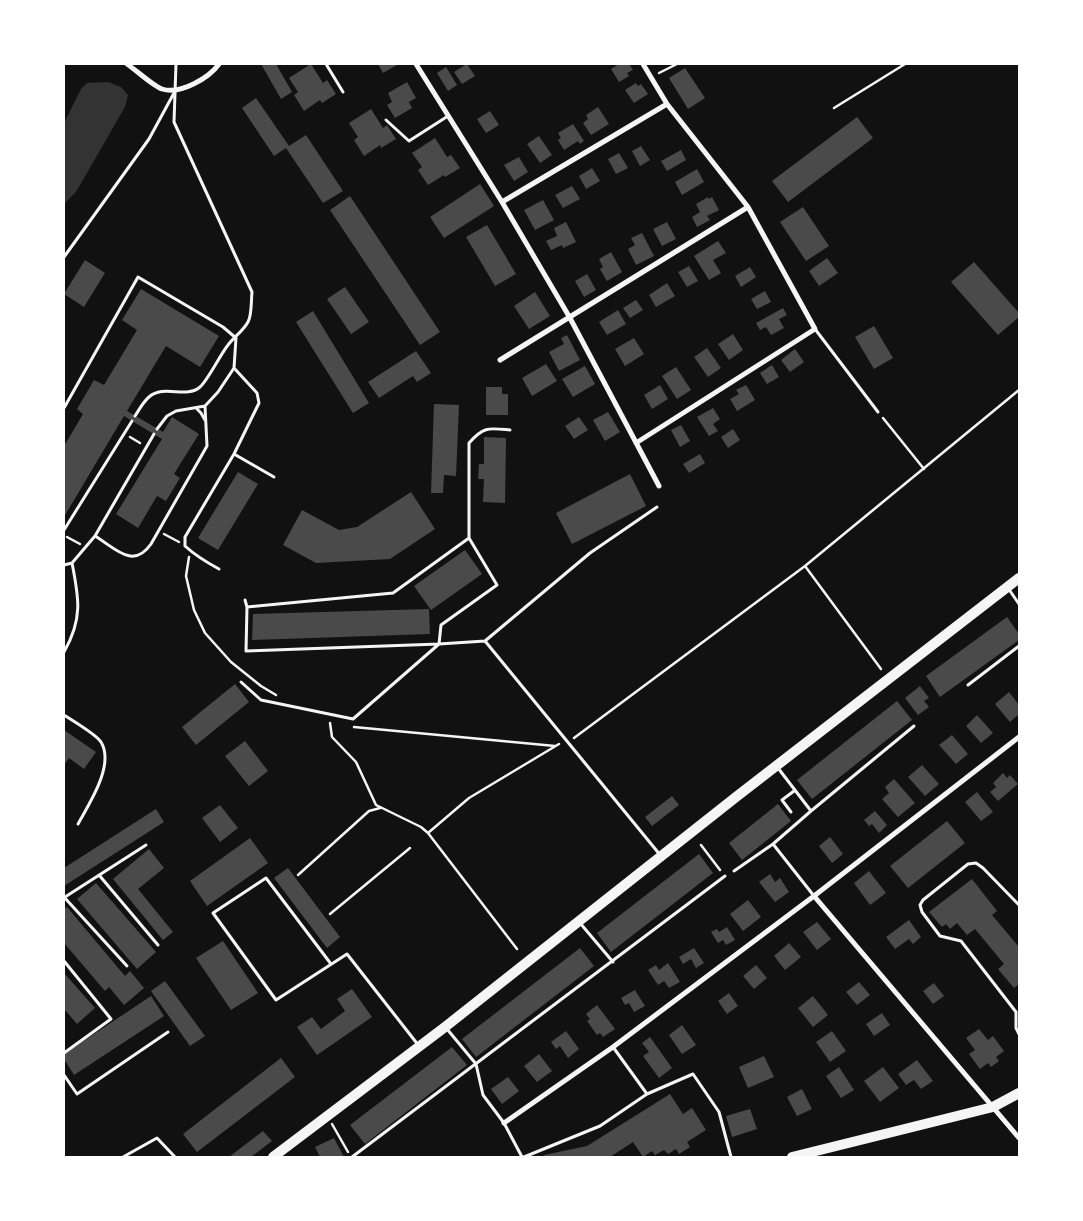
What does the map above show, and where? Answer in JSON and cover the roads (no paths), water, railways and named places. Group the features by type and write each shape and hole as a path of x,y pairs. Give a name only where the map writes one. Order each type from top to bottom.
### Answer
{"main road":[{"path":"274,1157 444,1027 578,920 1019,578"},
{"path":"792,1157 993,1107 1019,1093"}],"street":[{"path":"127,64 161,89 176,91 202,80 219,64"},
{"path":"416,64 502,202 570,318 659,486"},
{"path":"636,443 815,329 748,207 667,104 643,64"},
{"path":"502,202 667,104"},
{"path":"500,360 748,207"},
{"path":"504,1123 614,1047 814,896 1019,737"},
{"path":"814,896 1019,1138"}],"lane":[{"path":"135,416 148,398 158,392 166,390 191,391 200,387 229,344 249,321 252,292 174,122 176,64"},
{"path":"326,64 344,92"},
{"path":"64,256 149,139 176,91"},
{"path":"386,120 409,140 448,116"},
{"path":"64,408 138,277 223,327 236,338"},
{"path":"815,329 878,412"},
{"path":"157,429 167,416 185,409 196,409 206,406 234,368 236,338"},
{"path":"219,569 190,551 185,546 185,538 234,454 259,403 257,392 234,368"},
{"path":"95,536 120,552 134,557 144,554 207,446 206,406"},
{"path":"196,409 201,413 206,423"},
{"path":"64,530 132,421"},
{"path":"241,682 261,700 353,719 439,644 441,625 497,585 469,538 469,443 475,436 487,428 510,430"},
{"path":"64,565 72,563 95,536 154,434"},
{"path":"234,454 274,477"},
{"path":"245,600 247,607 246,651 485,641 590,552 657,507"},
{"path":"247,607 393,593 469,538"},
{"path":"64,652 73,632 78,613 79,595 72,563"},
{"path":"1008,588 1019,604"},
{"path":"485,641 661,856"},
{"path":"968,685 1019,646"},
{"path":"64,715 101,740 104,750 103,774 78,824"},
{"path":"734,871 773,844 810,811 914,726"},
{"path":"776,766 810,811"},
{"path":"791,812 782,800 794,791"},
{"path":"773,844 814,896"},
{"path":"127,966 64,897 146,845"},
{"path":"1019,905 976,863 968,864 923,900 920,905 922,912 940,936 961,941 1016,1012 1016,1028 1019,1034"},
{"path":"99,875 158,945"},
{"path":"352,1157 725,876"},
{"path":"330,964 266,878 213,913 276,1000 347,954 419,1046"},
{"path":"578,920 613,962"},
{"path":"64,961 110,1019 64,1053"},
{"path":"444,1027 476,1064 483,1095 504,1123 523,1157 600,1126 647,1094 693,1074 719,1112 731,1157"},
{"path":"64,1075 77,1094 168,1032"},
{"path":"614,1047 647,1094"},
{"path":"123,1157 157,1138 175,1157"}]}
